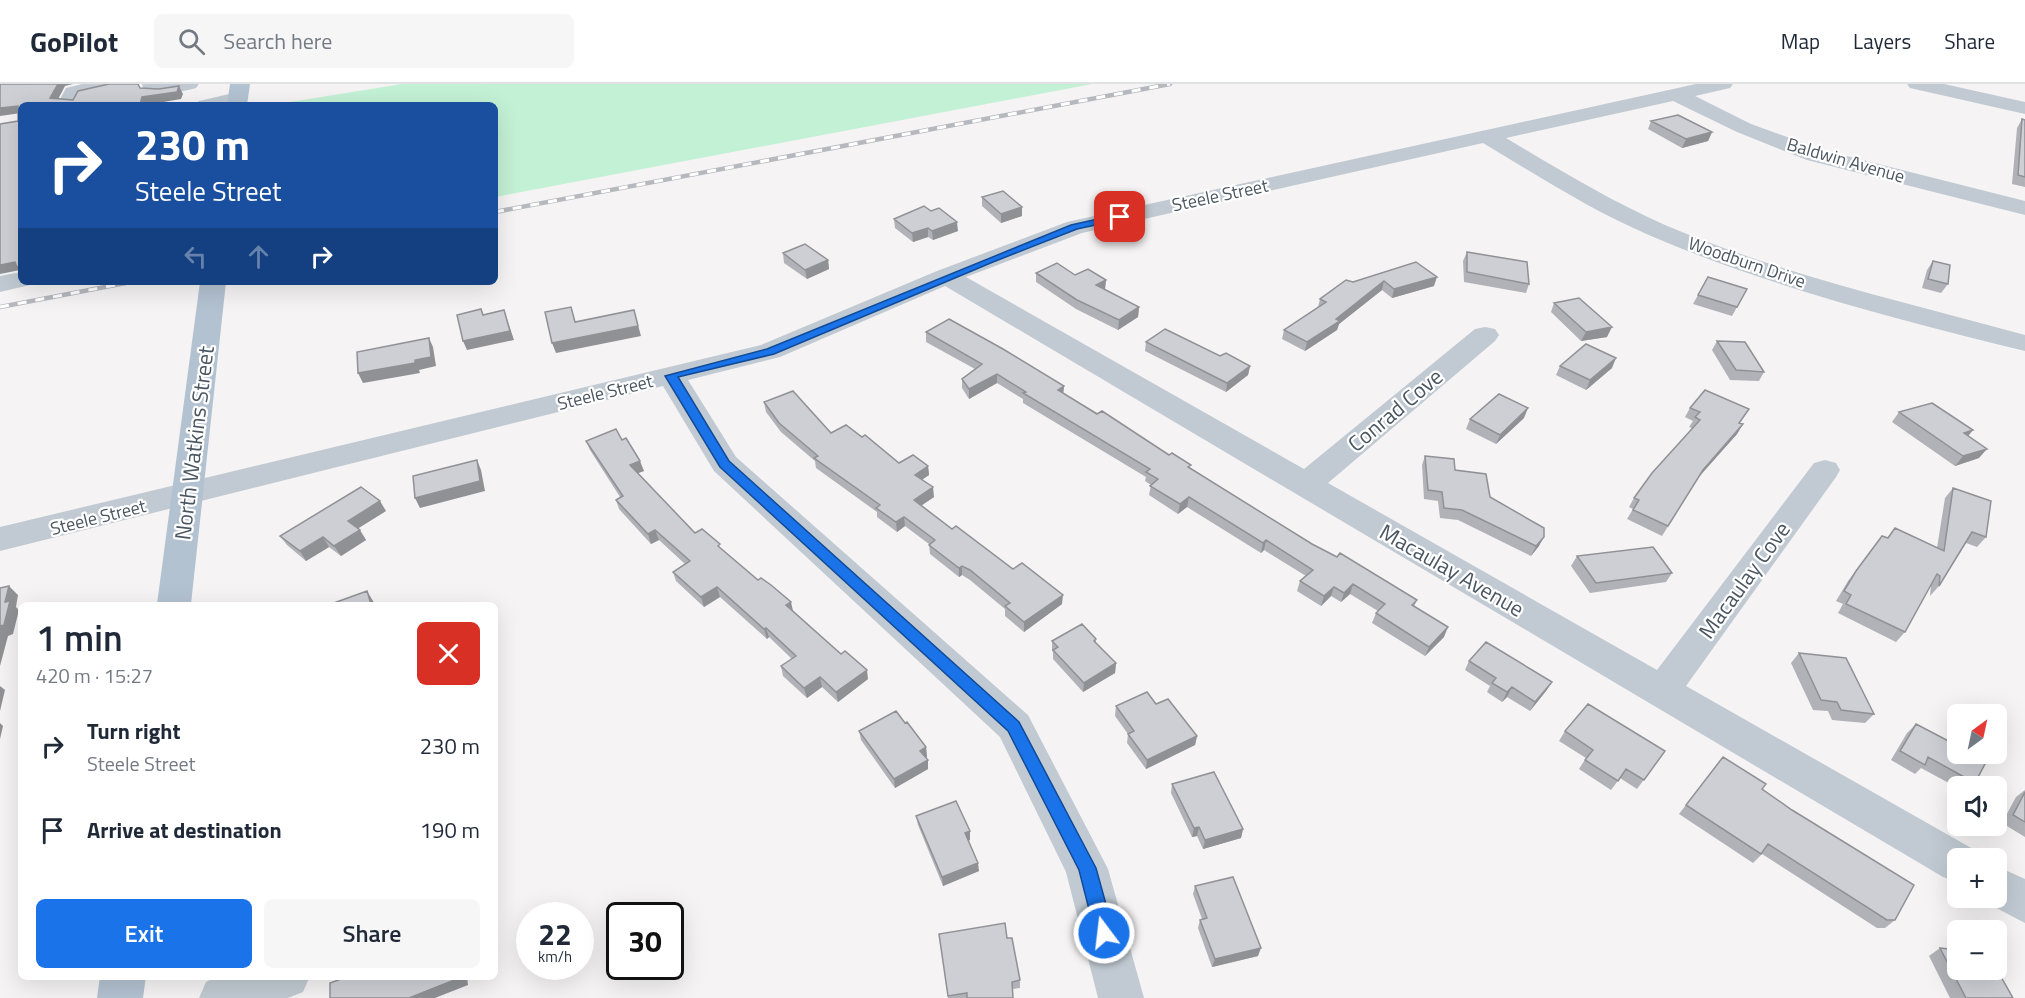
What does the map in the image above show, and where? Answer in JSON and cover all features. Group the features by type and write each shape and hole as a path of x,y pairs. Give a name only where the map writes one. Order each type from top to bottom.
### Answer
{"main road":[{"name":"North Watkins Street","path":"174,602 189,495 212,286"},
{"path":"120,998 122,980"}],"street":[{"path":"68,102 73,92 110,84"},
{"path":"152,84 151,90 189,84"},
{"name":"Steele Street","path":"0,539 189,495 770,351 946,276 1075,227 1723,84"},
{"path":"1917,84 2025,108"},
{"name":"Baldwin Avenue","path":"1674,94 1744,128 1815,155 2025,208"},
{"path":"217,102 238,96"},
{"name":"Woodburn Drive","path":"1488,137 1579,190 1683,241 1804,282 2025,343"},
{"name":"Macaulay Avenue","path":"946,276 1304,486 1947,857"},
{"path":"0,284 18,281"},
{"name":"Conrad Cove","path":"1304,486 1485,335"},
{"path":"671,376 725,464 1014,726 1087,868 1121,998"},
{"name":"Macaulay Cove","path":"1662,691 1825,470"},
{"path":"2007,892 2025,902"},
{"path":"222,998 275,980"}],"green space":[{"path":"402,84 1092,84 498,196 498,102 290,102"}],"building":[{"path":"0,84 58,84 50,98 73,100 78,91 109,84 138,84 140,88 159,89 179,86 177,92 142,97 141,102 18,102 18,106 0,108"},
{"path":"1678,115 1712,132 1686,139 1651,121"},
{"path":"2022,119 2025,120 2025,177 2018,175"},
{"path":"18,121 17,267 15,262 0,265 0,124"},
{"path":"1003,191 1022,207 1001,214 982,197"},
{"path":"924,206 931,211 939,208 957,222 932,231 928,228 912,233 894,219"},
{"path":"805,244 828,260 805,270 783,253"},
{"path":"1467,252 1527,262 1529,284 1467,272"},
{"path":"1933,261 1950,265 1948,284 1928,279"},
{"path":"1416,262 1437,277 1394,289 1384,281 1336,319 1340,321 1307,342 1284,330 1326,302 1320,299 1346,280 1353,282"},
{"path":"1057,263 1075,275 1088,269 1106,280 1096,285 1139,307 1119,320 1077,300 1036,273"},
{"path":"1708,277 1747,289 1737,307 1698,295"},
{"path":"1579,298 1612,327 1586,332 1554,303"},
{"path":"571,307 575,322 634,310 638,326 552,343 545,312"},
{"path":"481,309 483,315 504,310 510,331 463,341 457,315"},
{"path":"949,319 1064,386 1058,390 1097,414 1102,411 1169,455 1172,453 1191,465 1188,467 1312,544 1337,557 1340,553 1417,600 1412,605 1448,627 1429,647 1376,613 1385,604 1353,584 1344,593 1334,587 1324,596 1300,581 1313,570 1266,540 1263,543 1189,497 1180,504 1150,486 1158,479 1146,472 1150,469 1023,393 1026,392 997,374 969,389 962,379 982,364 926,332"},
{"path":"1165,329 1220,356 1226,353 1250,366 1227,383 1146,342"},
{"path":"429,338 431,357 415,360 415,363 358,373 357,352"},
{"path":"1717,341 1745,342 1764,372 1736,370"},
{"path":"1586,344 1616,358 1590,380 1560,366"},
{"path":"1705,390 1749,409 1739,423 1743,424 1703,470 1668,526 1633,510 1639,500 1634,498 1652,473 1700,420 1695,417 1700,412 1690,408"},
{"path":"793,391 831,433 846,425 862,437 865,435 899,463 913,455 928,466 915,475 933,487 914,500 952,529 956,526 1013,569 1022,563 1063,595 1024,622 1005,606 1010,603 970,570 962,566 959,568 929,545 935,540 904,517 896,522 876,508 880,505 814,458 818,456 779,423 764,402"},
{"path":"1499,394 1528,408 1500,435 1470,419"},
{"path":"1932,403 1973,430 1964,433 1987,449 1963,456 1899,412"},
{"path":"616,429 622,440 626,438 640,461 630,465 695,533 702,529 758,580 761,578 791,602 786,605 841,654 845,651 867,670 836,692 820,677 804,688 781,666 796,656 766,628 764,629 717,587 701,597 673,572 690,561 655,530 648,534 616,500 623,496 586,441"},
{"path":"1425,456 1454,459 1455,470 1486,474 1490,497 1544,528 1544,537 1536,546 1462,510 1444,508 1442,492 1428,490"},
{"path":"477,460 480,481 415,498 413,476"},
{"path":"361,487 380,501 348,521 360,530 334,546 323,537 300,551 280,536"},
{"path":"1953,488 1991,501 1986,537 1972,532 1939,586 1940,576 1937,574 1905,632 1846,604 1851,595 1844,591 1856,571 1882,536 1888,538 1895,528 1944,551"},
{"path":"1653,547 1672,573 1596,583 1577,556"},
{"path":"9,586 5,602 10,601 4,625 0,626 0,588"},
{"path":"367,591 370,602 337,602"},
{"path":"1082,624 1096,639 1094,641 1116,663 1084,683 1053,650 1058,647 1052,641"},
{"path":"1486,642 1552,682 1535,702 1512,687 1507,692 1492,683 1496,678 1469,661"},
{"path":"1799,653 1846,658 1874,714 1841,710 1837,702 1821,700"},
{"path":"1147,692 1156,704 1168,699 1197,736 1147,760 1128,734 1134,731 1116,706"},
{"path":"1588,704 1665,751 1644,780 1626,769 1618,781 1585,760 1593,750 1565,731"},
{"path":"896,711 926,747 920,751 928,760 894,779 859,731"},
{"path":"1916,724 1947,740 1947,764 1985,764 1979,776 1962,776 1928,757 1925,765 1900,751"},
{"path":"1723,757 1766,784 1762,789 1792,810 1914,885 1895,920 1887,920 1768,844 1761,854 1686,805"},
{"path":"1214,772 1243,829 1205,840 1199,827 1194,828 1172,784"},
{"path":"2025,792 2025,822 2013,815"},
{"path":"956,801 970,831 965,833 978,863 942,877 916,816"},
{"path":"1233,877 1261,948 1215,959 1200,920 1207,918 1195,886"},
{"path":"1005,923 1007,938 1012,938 1020,980 1012,982 1013,998 967,998 967,993 948,996 939,934"},
{"path":"1940,948 1947,949 1947,961"},
{"path":"338,980 454,980 409,998 330,998 330,983"},
{"path":"1957,980 2003,980 2013,998 1966,998"}],"railway":[{"path":"498,211 1170,84"},
{"path":"0,307 115,285"}],"route":[{"path":"1104,933 1087,868 1014,726 725,464 671,376 770,351 946,276 1075,227 1120,217"}]}
